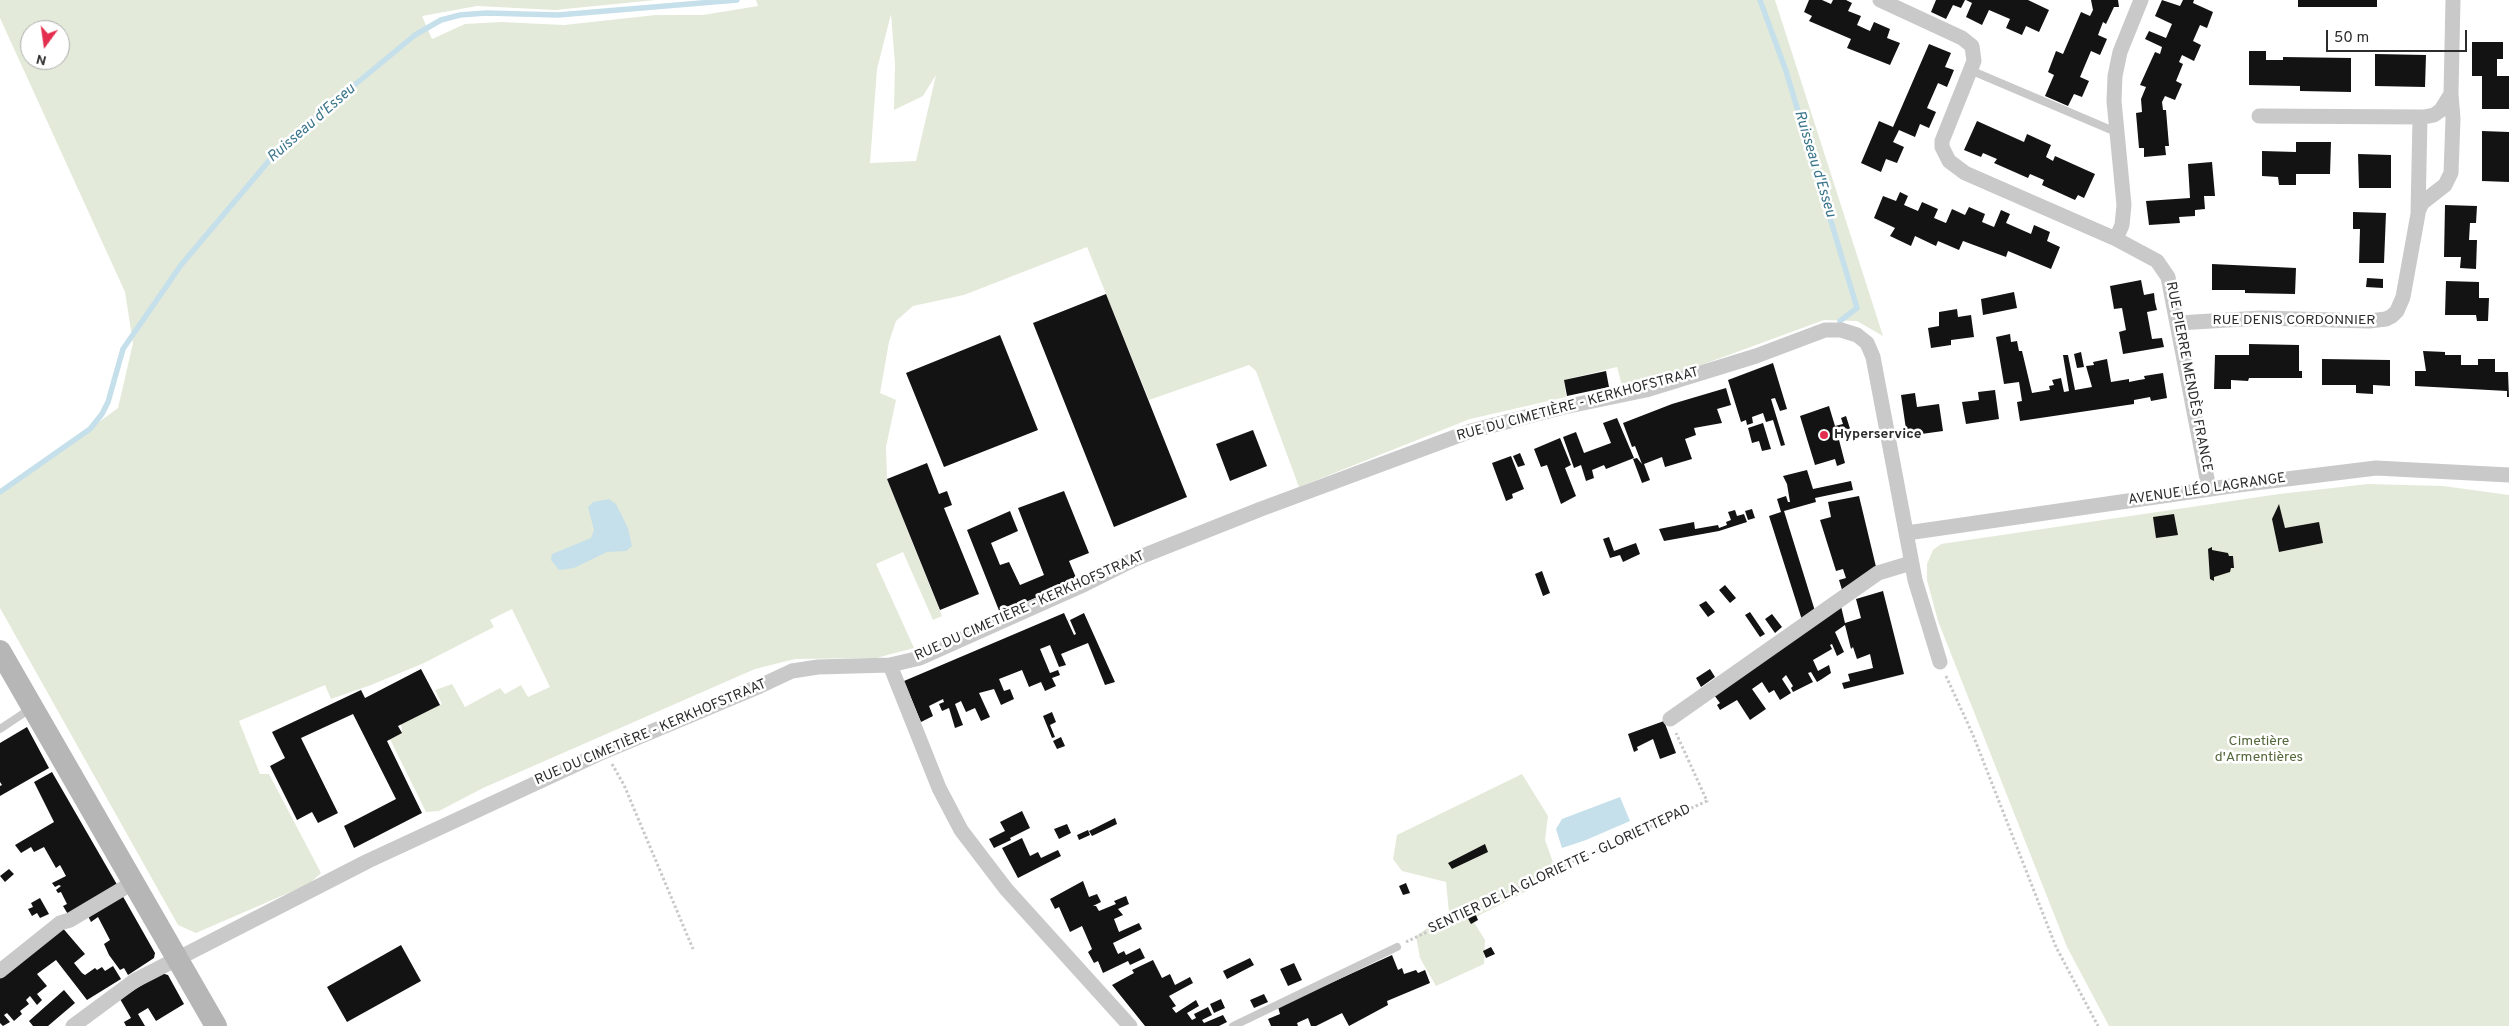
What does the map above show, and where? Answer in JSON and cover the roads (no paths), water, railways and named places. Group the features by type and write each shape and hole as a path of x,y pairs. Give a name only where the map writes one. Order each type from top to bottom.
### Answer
{"street":[{"path":"1880,0 1968,41 1974,53 1970,70"},
{"path":"2116,240 2122,225 2124,205 2114,101 2116,70 2120,52 2141,0"},
{"name":"RUE DENIS CORDONNIER","path":"2418,214 2422,203 2445,185 2450,178 2454,118 2452,94 2453,0"},
{"name":"RUE PIERRE MENDÈS FRANCE","path":"1970,70 1942,141 1942,147 1949,161 1965,173 2149,256 2164,268 2168,277 2178,323 2210,489"},
{"path":"2260,116 2420,118 2438,113 2446,105 2452,94"},
{"name":"RUE DENIS CORDONNIER","path":"2178,323 2261,318 2369,322 2386,320 2397,311 2403,297 2418,214 2420,118"},
{"name":"RUE DU CIMETIÈRE - KERKHOFSTRAAT","path":"73,1026 134,981 368,861 603,752 792,671 818,667 890,665 920,658 1135,559 1261,509 1471,432 1564,407 1646,390 1756,356 1825,330 1841,330 1853,333 1863,340 1872,353 1907,533"},
{"name":"AVENUE LÉO LAGRANGE","path":"1907,533 2210,489 2376,468 2509,475"},
{"path":"1907,533 1911,563 1919,598 1940,662"},
{"path":"1670,719 1878,573 1911,563"},
{"path":"0,651 216,1026"},
{"path":"890,665 939,788 961,830 1006,889 1130,1026"},
{"path":"0,971 60,923 70,920 134,882"}],"lane":[{"path":"1970,70 2116,132"},
{"path":"0,729 33,706"},
{"path":"1233,1026 1397,947"}],"water":[{"path":"609,499 616,504 628,528 632,546 626,551 607,552 574,568 559,570 551,560 552,554 591,538 594,530 588,507 593,502"},
{"path":"1620,797 1630,821 1562,848 1556,829 1562,819"}],"waterway":[{"name":"Ruisseau d'Esseu","path":"0,492 90,429 102,414 108,402 123,349 181,265 273,156 323,111 415,35 441,20 460,15 486,13 558,15 737,0"},
{"name":"Ruisseau d'Esseu","path":"1760,0 1786,71 1857,308 1840,321"}],"place":[{"name":"Hyperservice","path":"1824,435"}],"park label":[{"name":"Cimetière d'Armentières","path":"2259,750"}]}
